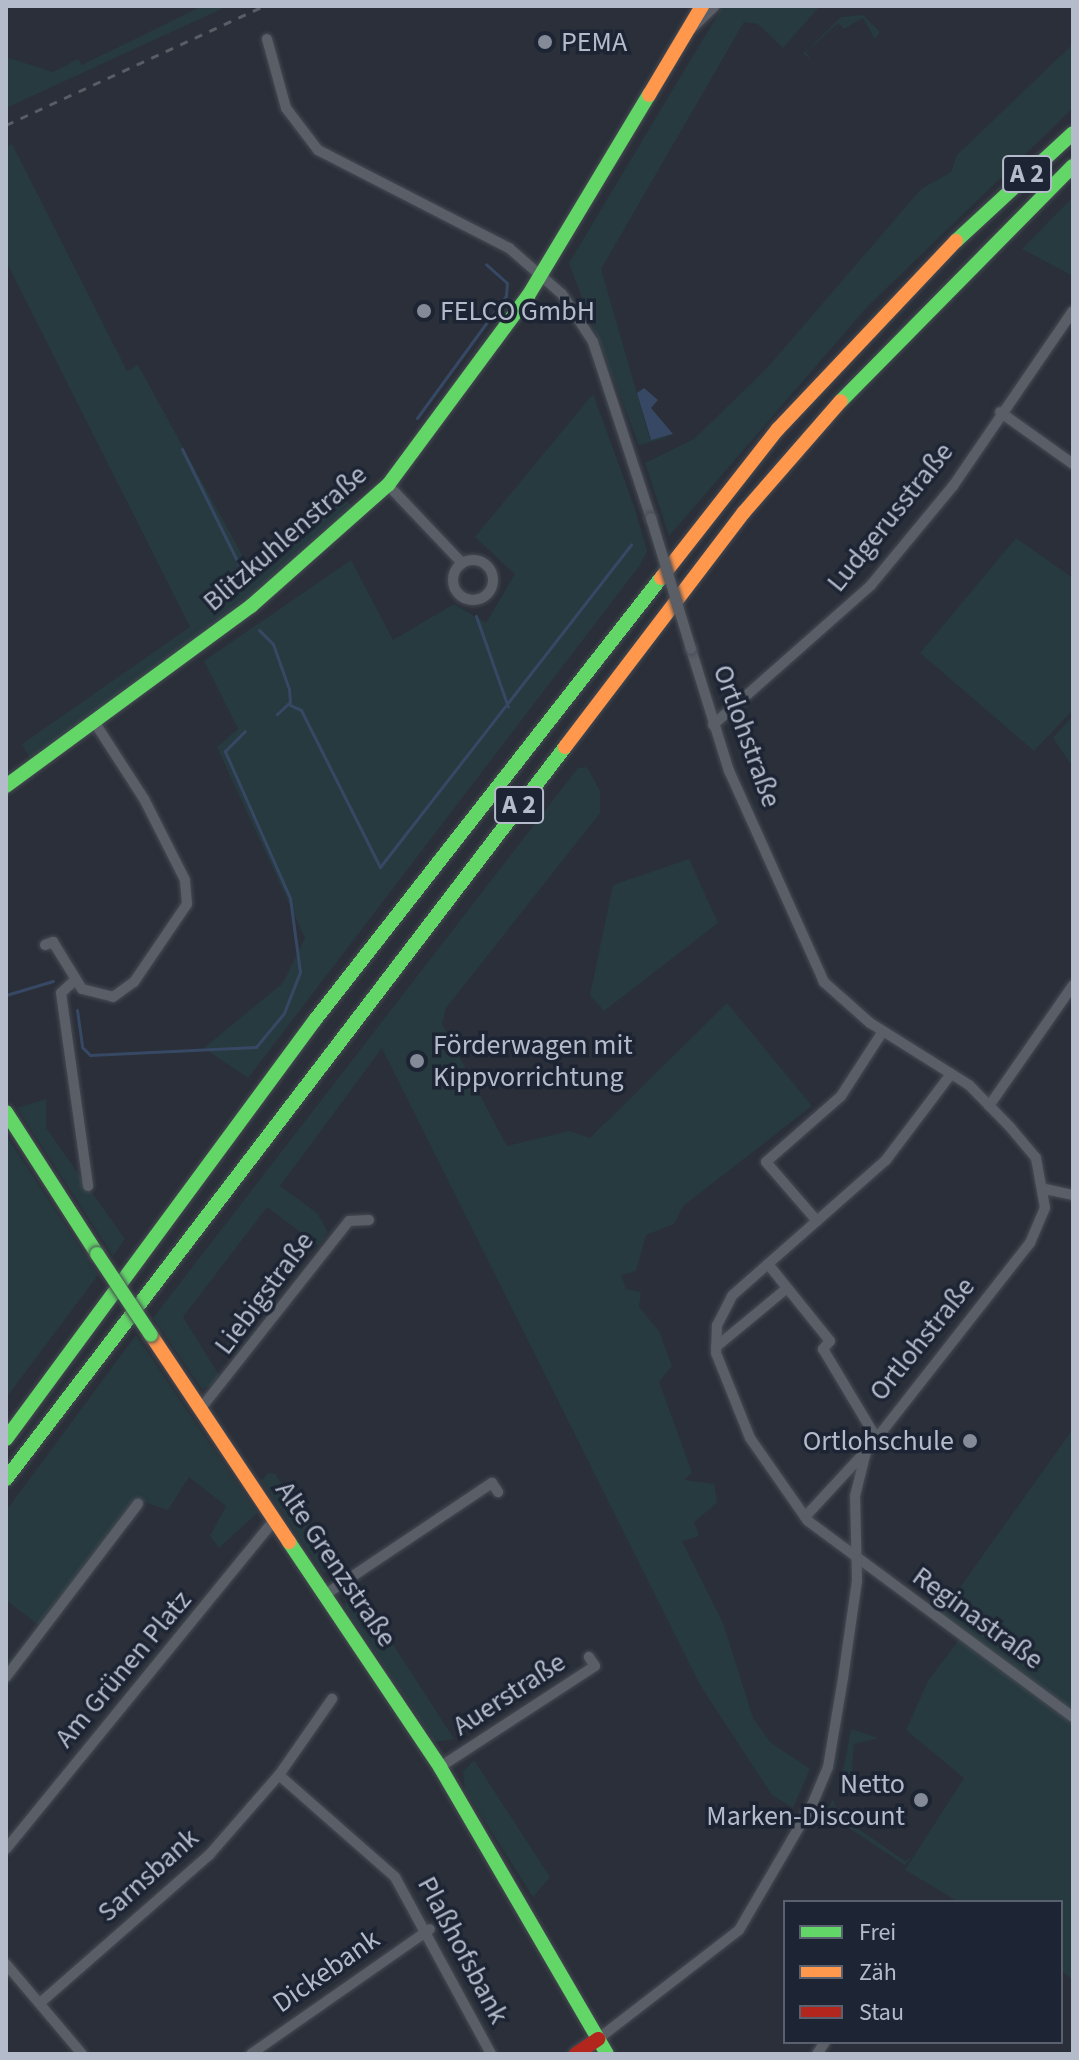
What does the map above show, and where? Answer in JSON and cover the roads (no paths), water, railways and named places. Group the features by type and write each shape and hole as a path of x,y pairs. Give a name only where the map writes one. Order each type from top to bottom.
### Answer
{"main road":[{"name":"Blitzkuhlenstraße","path":"6,786 95,723 301,565 388,485 543,273 702,6"},
{"name":"A 2","path":"6,1439 315,1020 778,429 920,274 1073,133"},
{"name":"A 2","path":"6,1479 744,512 898,335 1073,166"},
{"name":"Alte Grenzstraße","path":"6,1112 97,1254 440,1767 607,2054"},
{"path":"576,2054 598,2039"}],"street":[{"path":"686,33 715,6"},
{"name":"Ortlohstraße","path":"267,39 286,108 318,150 543,273 593,342 651,518 713,725 811,960 840,999 883,1031 951,1074 989,1106 1036,1158 1045,1189 1030,1243 875,1436 866,1452 805,1517"},
{"name":"Ludgerusstraße","path":"713,725 798,657 871,585 953,486 1000,412 1073,311"},
{"path":"1000,412 1073,464"},
{"path":"388,485 462,563"},
{"path":"45,945 53,942 75,980 105,997 129,989 189,895 144,799 95,723"},
{"path":"75,980 61,993 88,1186"},
{"path":"989,1106 1073,985"},
{"path":"817,1221 766,1162 841,1096 883,1031"},
{"path":"716,1347 724,1308 768,1264 886,1160 951,1074"},
{"path":"1045,1189 1073,1195"},
{"name":"Liebigstraße","path":"202,1407 349,1221 369,1220"},
{"path":"768,1264 830,1341 823,1349 875,1436"},
{"path":"716,1347 787,1288"},
{"name":"Reginastraße","path":"716,1347 737,1415 805,1517 855,1558 1073,1717"},
{"name":"Ortlohstraße","path":"598,2039 739,1930 812,1805 834,1739 855,1558 855,1496 866,1452"},
{"path":"326,1594 492,1483 498,1492"},
{"path":"6,1677 138,1504"},
{"name":"Am Grünen Platz","path":"6,1849 275,1519"},
{"name":"Auerstraße","path":"440,1767 595,1666 589,1657"},
{"path":"279,1775 332,1699"},
{"name":"Plaßhofsbank","path":"279,1775 367,1846 430,1929 491,2054"},
{"name":"Sarnsbank","path":"40,2003 210,1854 279,1775"},
{"name":"Dickebank","path":"251,2054 430,1929"},
{"path":"6,1964 82,2054"}],"water":[{"path":"644,388 658,400 651,408 673,434 651,440 637,393"}],"waterway":[{"path":"417,418 506,296 507,283 486,264"},
{"path":"182,449 248,583 349,494"},
{"path":"288,704 301,710 380,867 631,544"},
{"path":"476,616 508,707"},
{"path":"259,630 273,644 289,689 290,702 277,714"},
{"path":"77,1010 82,1047 90,1055 256,1047 284,1013 300,972 290,898 225,751 245,731"},
{"path":"6,995 53,981"}],"railway":[{"path":"6,125 263,6"}],"place":[{"name":"PEMA","path":"545,42"},
{"name":"FELCO GmbH","path":"424,311"},
{"name":"Förderwagen mit Kippvorrichtung","path":"417,1061"},
{"name":"Ortlohschule","path":"970,1441"},
{"name":"Netto Marken-Discount","path":"921,1800"}]}
